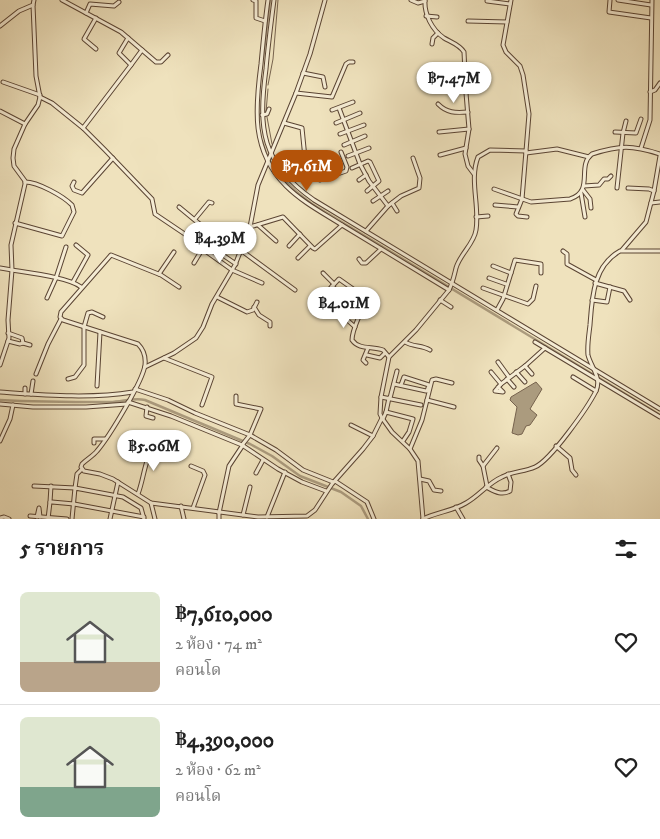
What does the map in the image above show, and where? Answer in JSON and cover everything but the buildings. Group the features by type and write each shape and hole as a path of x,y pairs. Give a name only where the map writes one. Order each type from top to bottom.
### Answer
{"street":[{"path":"0,365 8,341 12,270 10,245 25,188 25,182 15,168 14,149 25,124 38,105 40,96 36,76 34,0"},
{"path":"62,0 116,28 157,63 161,62 168,55"},
{"path":"253,0 256,2 256,18 266,21"},
{"path":"268,0 256,113 259,138 268,161 291,191 307,203 449,290"},
{"path":"274,0 264,115 265,136 271,154 289,180 300,190 555,346 660,417"},
{"path":"145,366 164,358 196,338 236,264 250,227 258,186 296,93 310,54 325,0"},
{"path":"411,0 418,3 425,0 426,16 438,33 462,48 464,52 469,129 466,160 474,174"},
{"path":"610,0 609,12 651,18"},
{"path":"618,0 652,2 650,121 641,148"},
{"path":"487,1 510,2 504,49 520,66 529,114 522,199 516,215 527,217"},
{"path":"86,13 90,4 114,6 119,2"},
{"path":"0,26 19,11 33,5"},
{"path":"426,16 437,17"},
{"path":"96,18 84,39 96,49"},
{"path":"468,21 507,22"},
{"path":"432,44 433,38 438,33"},
{"path":"128,38 119,54 130,65"},
{"path":"83,128 142,50"},
{"path":"296,93 332,97 346,64 353,62"},
{"path":"303,73 323,77 325,87"},
{"path":"3,82 48,100 83,128 113,158 153,201 154,212 204,247 204,250 232,270 262,283"},
{"path":"650,92 657,88 660,82"},
{"path":"332,110 354,102"},
{"path":"438,104 451,113 468,112"},
{"path":"339,108 360,164 366,176 388,206"},
{"path":"264,115 269,109"},
{"path":"0,111 25,124"},
{"path":"336,122 360,113"},
{"path":"264,115 272,116"},
{"path":"615,132 637,132 641,119"},
{"path":"617,188 623,132 626,121"},
{"path":"284,123 302,128 305,158 320,180 346,171 347,167 341,152"},
{"path":"340,134 364,125"},
{"path":"439,132 469,129"},
{"path":"344,144 364,136"},
{"path":"622,250 646,222 660,155 641,148 622,147 610,149 589,157 558,150 526,152 487,151 478,157 474,174 475,236 456,266 453,284 449,290 405,342 389,357 381,397 380,414 382,418 392,432 410,449 418,461 423,519 471,500 487,486 508,474 535,467 546,458 571,428 596,391 596,375 590,362 588,349 592,300 596,281 610,259 617,252 622,250 660,252"},
{"path":"348,156 369,148"},
{"path":"440,155 466,148"},
{"path":"585,217 582,190 584,171 589,157"},
{"path":"74,182 72,184 73,188 82,193 113,158"},
{"path":"366,231 388,206 404,194 416,190 420,185 420,178 413,158"},
{"path":"352,168 368,161 370,162 379,181 367,191"},
{"path":"359,180 366,176"},
{"path":"494,189 534,202 565,199 576,197 582,190 599,185 604,179 608,179 611,176"},
{"path":"15,223 62,236 74,210 72,205 62,198 32,183 25,182"},
{"path":"628,188 654,191"},
{"path":"582,190 590,199 591,208"},
{"path":"373,200 388,191"},
{"path":"194,219 209,202 212,203"},
{"path":"651,203 660,202"},
{"path":"392,203 397,211"},
{"path":"496,205 518,207"},
{"path":"179,207 202,226 197,243"},
{"path":"381,213 386,217"},
{"path":"476,216 488,216"},
{"path":"250,227 283,217 312,248 317,248 342,225"},
{"path":"258,225 276,241"},
{"path":"289,246 300,234"},
{"path":"73,282 88,256 76,245"},
{"path":"298,258 310,246"},
{"path":"47,298 66,247"},
{"path":"194,263 204,247"},
{"path":"214,249 236,264"},
{"path":"359,259 362,263 366,263 381,249"},
{"path":"242,251 295,290"},
{"path":"563,251 567,254 567,264 596,281 625,291 630,300"},
{"path":"159,274 174,252"},
{"path":"36,374 61,319 62,310 111,255 159,274 178,287"},
{"path":"498,310 515,261 541,264 541,273"},
{"path":"493,266 511,273"},
{"path":"0,268 56,278 73,282 81,287"},
{"path":"324,273 333,285 360,311"},
{"path":"489,278 506,284"},
{"path":"355,327 324,297 340,279 353,289 365,294 360,311 355,327 352,336 352,342 364,348 379,348 389,357"},
{"path":"483,288 528,304 533,299 536,286"},
{"path":"592,300 607,302 610,287"},
{"path":"217,296 245,312 252,311 257,302"},
{"path":"440,300 451,307"},
{"path":"254,307 259,315 269,321 270,326"},
{"path":"68,379 75,377 84,365 84,327 89,312 103,317"},
{"path":"61,319 138,344 144,352 145,366 134,392 105,439 95,453 82,464 82,469 77,474 72,519"},
{"path":"97,386 100,331"},
{"path":"8,333 22,338 23,343"},
{"path":"8,341 30,345"},
{"path":"405,342 430,350"},
{"path":"536,342 660,409"},
{"path":"552,352 555,346"},
{"path":"366,363 363,360 368,348"},
{"path":"491,372 500,385 545,348"},
{"path":"367,355 380,358 385,353"},
{"path":"164,358 212,377 202,405"},
{"path":"498,362 514,387"},
{"path":"525,366 532,374"},
{"path":"82,469 118,482 151,503 265,518 298,518 307,516 312,514 333,482 373,436 386,412 397,371"},
{"path":"516,372 524,382"},
{"path":"394,384 427,391 429,385 404,377 401,385"},
{"path":"574,378 596,391"},
{"path":"410,449 422,420 432,380 436,379 452,383"},
{"path":"31,394 34,381"},
{"path":"25,394 26,388"},
{"path":"0,392 113,395 134,392 163,398 195,414 249,435 276,450 303,470 333,482 367,502 374,519"},
{"path":"219,519 229,466 249,435 261,409 236,404 236,396"},
{"path":"381,397 422,405"},
{"path":"427,400 454,407"},
{"path":"0,404 33,407 86,407 128,402 147,407 243,445 263,460 302,482 327,490"},
{"path":"0,441 9,424 13,406"},
{"path":"147,407 146,416 153,418"},
{"path":"386,412 413,418 409,432 403,442"},
{"path":"351,426 373,436"},
{"path":"100,438 105,439"},
{"path":"138,494 145,474 146,461 158,442"},
{"path":"556,446 570,458 572,470 576,475"},
{"path":"484,466 497,448"},
{"path":"479,457 484,466 487,486"},
{"path":"256,473 263,460"},
{"path":"191,466 203,471 205,475 193,508"},
{"path":"265,518 284,472"},
{"path":"487,486 501,494 510,492 512,486 508,474"},
{"path":"420,479 429,481 434,490 441,491"},
{"path":"110,519 118,482"},
{"path":"34,486 75,488 123,496 141,508 144,518 74,504 50,502"},
{"path":"48,518 51,486"},
{"path":"243,515 250,487"},
{"path":"151,503 155,519"},
{"path":"182,506 185,519"},
{"path":"456,507 463,519"},
{"path":"30,516 67,519"},
{"path":"0,518 9,519"}],"shaded area":[{"path":"536,382 542,389 530,409 537,415 530,425 526,426 522,434 512,433 517,407 510,400 511,397"}],"waterway":[{"path":"263,58 270,0"},
{"path":"268,85 273,59 278,0"},
{"path":"266,112 268,89"},
{"path":"267,117 272,144"},
{"path":"262,141 267,156"},
{"path":"270,161 289,185 312,204 660,415"},
{"path":"0,400 41,402 145,400 250,444 272,456 300,476 341,492 361,506 368,519"}]}
